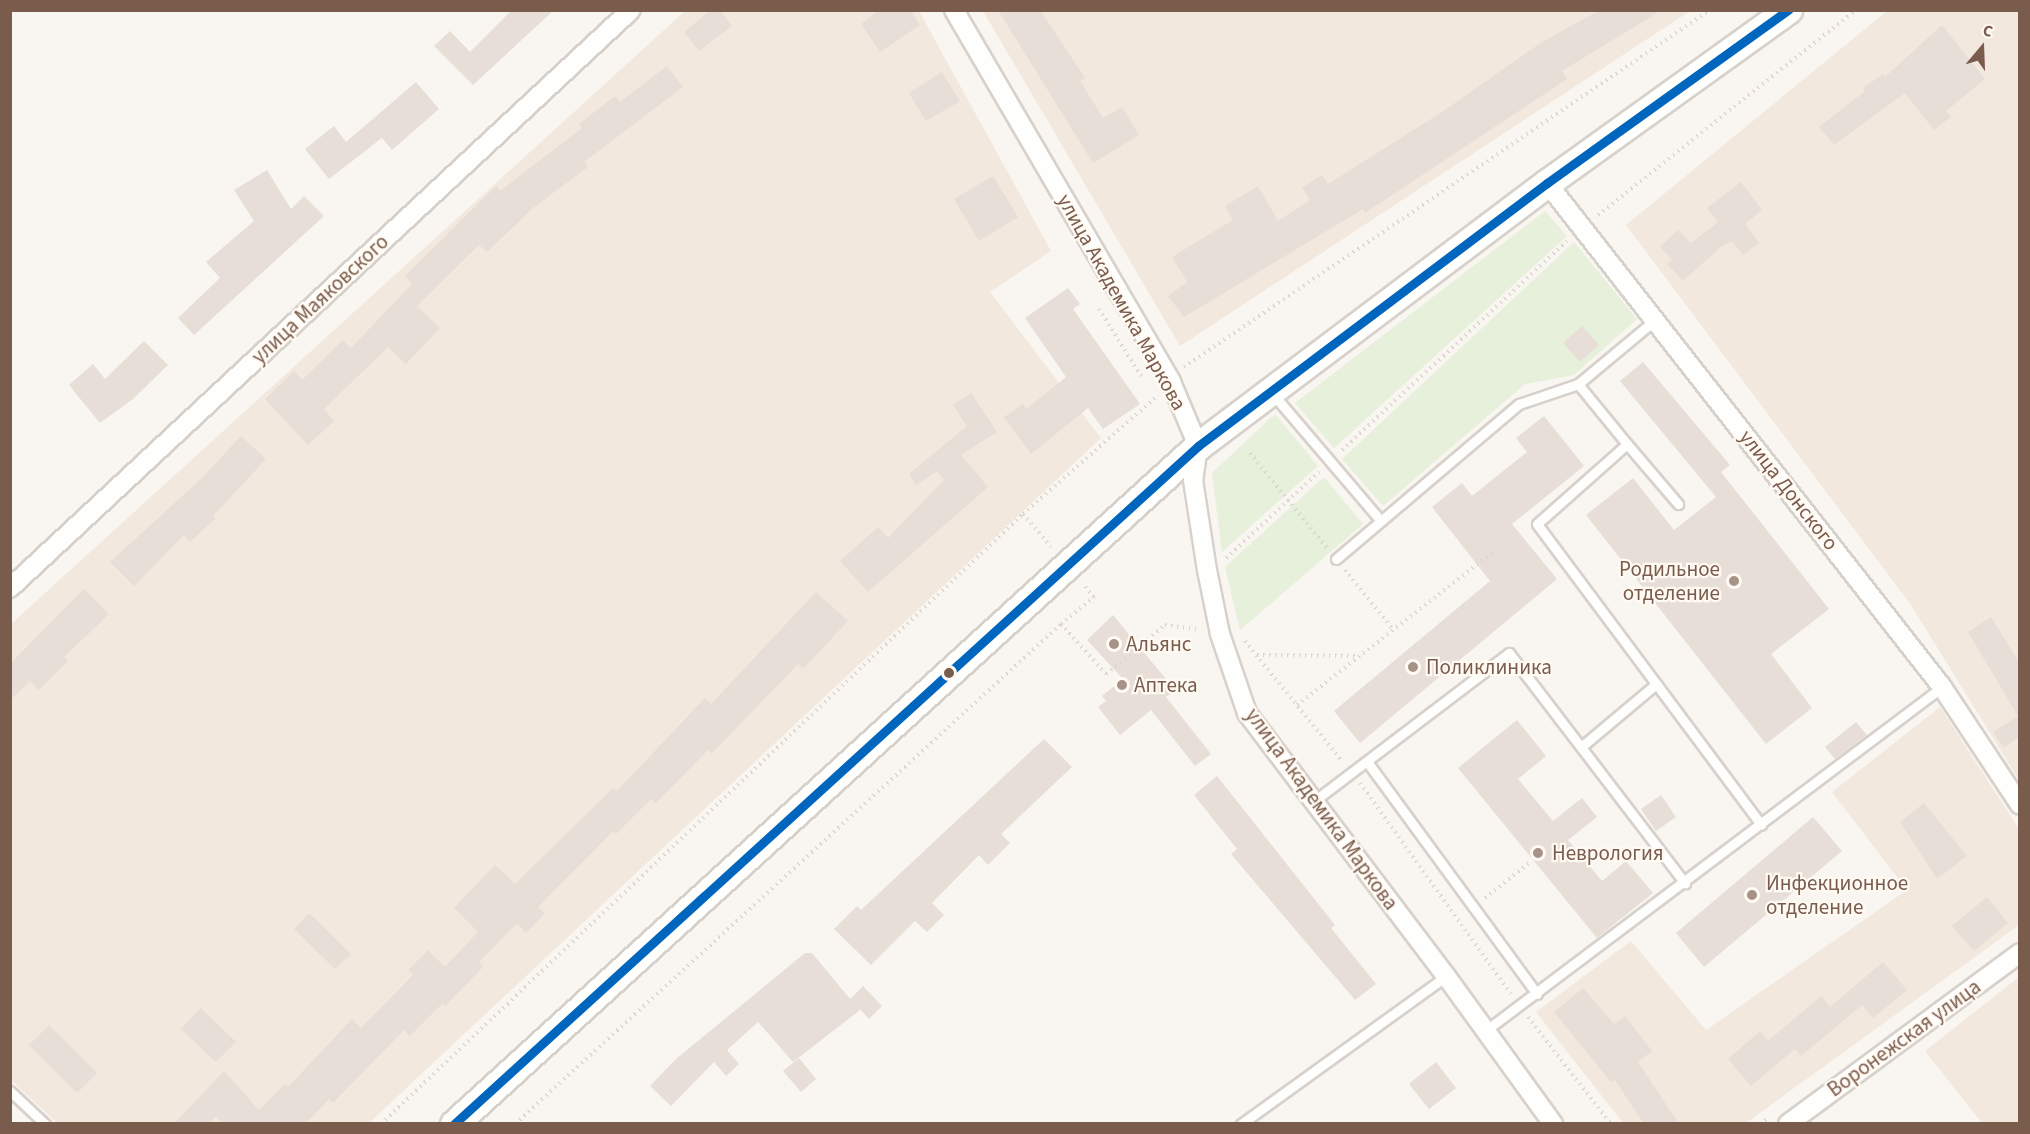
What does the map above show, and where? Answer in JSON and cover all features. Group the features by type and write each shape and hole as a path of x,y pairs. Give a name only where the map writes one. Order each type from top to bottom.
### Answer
{"street":[{"name":"улица Маяковского","path":"10,588 632,10"},
{"name":"улица Академика Маркова","path":"954,10 1171,382 1198,446 1193,480 1207,570 1220,634 1247,713 1446,976 1552,1124"},
{"path":"454,1124 1198,446 1547,183 1788,10"},
{"name":"улица Донского","path":"1547,183 1583,226 1942,687 2019,805"},
{"name":"Воронежская улица","path":"1788,1124 2019,953"}],"lane":[{"path":"1336,560 1519,404 1578,384 1656,320"},
{"path":"1578,384 1678,504"},
{"path":"1270,391 1381,521"},
{"path":"1627,444 1537,524 1761,825"},
{"path":"1314,801 1368,763 1509,653 1685,883"},
{"path":"1581,747 1656,684"},
{"path":"1485,1031 1521,1007 1942,687"},
{"path":"1368,763 1538,994"},
{"path":"1241,1124 1446,976"},
{"path":"10,1091 45,1124"}],"path":[{"path":"381,1124 1014,523 1155,399 1204,351 1710,10"},
{"path":"1207,570 1220,564 1583,226 1856,10"},
{"path":"1099,309 1143,379"},
{"path":"1149,388 1155,399"},
{"path":"1250,453 1393,629"},
{"path":"1298,705 1494,551"},
{"path":"515,1124 1061,624 1106,674 1165,624 1220,634 1241,635 1353,774 1521,1007 1611,1124"},
{"path":"1257,655 1359,656"},
{"path":"1458,921 1529,863"}],"shaded area":[{"path":"685,11 919,11 1051,251 990,292 1101,438 369,1123 57,1123 11,1080 10,625"},
{"path":"983,11 1690,11 1180,346"},
{"path":"1887,11 2019,11 2019,780 1911,605 1626,225"},
{"path":"1940,707 2019,829 2019,925 1746,1123 1623,1123 1536,1012 1631,941 1706,1030 1907,890 1832,792"},
{"path":"2019,977 2019,1123 1982,1123 1925,1051"}],"green space":[{"path":"1545,211 1567,236 1334,448 1295,403"},
{"path":"1574,242 1637,319 1574,375 1525,384 1383,506 1342,459"},
{"path":"1275,414 1318,466 1222,552 1212,473"},
{"path":"1324,477 1363,524 1240,630 1225,567"}],"building":[{"path":"512,10 554,10 473,85 434,46 450,31 470,52"},
{"path":"711,10 720,10 732,26 699,51 684,32"},
{"path":"879,10 910,10 920,25 880,52 861,24"},
{"path":"998,10 1040,10 1085,78 1080,81 1103,118 1122,107 1139,135 1093,163"},
{"path":"1600,10 1662,10 1562,71 1567,79 1365,213 1363,209 1184,317 1168,296 1187,282 1172,257 1233,220 1225,206 1258,186 1278,221 1310,200 1302,188 1322,175 1328,184 1442,112 1542,42"},
{"path":"1942,25 1985,79 1946,111 1951,117 1934,130 1905,93 1834,145 1819,127 1865,91 1863,88 1883,74 1885,77"},
{"path":"667,66 683,87 584,162 588,167 533,208 487,252 479,245 417,306 440,328 406,364 388,347 324,409 334,421 308,445 265,399 294,371 302,380 343,340 351,348 412,284 405,276 496,186 500,191 582,128 579,124 615,96 620,102"},
{"path":"942,72 960,101 926,121 909,93"},
{"path":"416,82 439,109 392,150 382,138 329,179 305,149 334,126 346,142"},
{"path":"267,170 291,209 304,196 324,216 194,335 178,318 220,278 206,262 254,221 234,190"},
{"path":"993,176 1018,217 979,241 954,199"},
{"path":"1741,182 1762,210 1745,224 1759,243 1743,255 1732,241 1722,246 1683,281 1667,264 1672,260 1660,247 1678,230 1691,243 1718,222 1707,208"},
{"path":"1068,288 1080,304 1073,309 1140,404 1103,429 1088,408 1031,454 1004,417 1023,404 1026,409 1066,377 1025,318"},
{"path":"1582,326 1599,345 1580,362 1563,343"},
{"path":"144,341 168,365 133,399 100,423 69,385 93,364 105,379"},
{"path":"1643,362 1730,465 1721,472 1829,609 1771,654 1812,708 1766,744 1586,515 1633,478 1674,530 1716,497 1620,381"},
{"path":"971,393 997,432 961,455 988,487 868,592 840,561 878,527 888,538 944,480 937,471 916,485 909,474 967,426 953,405"},
{"path":"1544,416 1584,466 1512,524 1557,579 1360,743 1334,711 1490,581 1432,507 1462,483 1472,496 1527,452 1516,438"},
{"path":"241,436 266,459 213,516 216,518 190,542 184,535 134,586 110,562 201,479"},
{"path":"84,589 109,614 64,657 68,661 39,690 30,681 10,700 10,664"},
{"path":"816,592 848,621 803,669 798,664 712,753 708,750 656,803 651,799 616,834 613,831 538,907 545,913 526,933 517,923 479,962 483,967 445,1006 442,1004 410,1036 404,1030 333,1103 329,1099 305,1124 223,1124 216,1116 208,1124 174,1124 224,1071 259,1110 285,1084 288,1087 352,1019 361,1028 413,975 408,970 428,950 445,967 478,932 454,908 495,865 515,884 613,788 617,791 705,698 711,704"},
{"path":"1113,615 1175,690 1166,697 1211,754 1195,766 1151,710 1120,735 1098,707 1106,701 1102,696 1123,679 1087,640"},
{"path":"1991,617 2019,662 2019,737 2004,748 1993,732 2018,716 1968,632"},
{"path":"1517,720 1546,756 1518,779 1553,821 1582,798 1597,817 1568,840 1602,881 1626,861 1653,893 1597,938 1458,768"},
{"path":"1856,722 1867,735 1835,759 1825,747"},
{"path":"1044,739 1072,767 1001,834 1010,843 988,865 979,855 932,903 944,915 927,932 915,921 871,965 834,929 857,906 861,910"},
{"path":"1217,776 1335,925 1331,928 1376,984 1355,1000 1231,854 1237,849 1194,795"},
{"path":"1661,795 1676,817 1656,831 1641,809"},
{"path":"1924,803 1967,856 1937,879 1900,822"},
{"path":"1813,817 1842,851 1704,967 1676,933"},
{"path":"1987,897 2008,923 1974,951 1952,926"},
{"path":"309,913 351,954 335,969 294,929"},
{"path":"805,953 812,953 850,999 863,986 882,1006 869,1019 858,1007 860,1010 793,1062 758,1022 727,1050 739,1064 726,1076 714,1062 671,1106 650,1086 676,1059"},
{"path":"1883,962 1907,990 1873,1018 1862,1005 1801,1056 1795,1049 1751,1086 1728,1059 1760,1031 1768,1041 1821,996 1830,1007"},
{"path":"1583,988 1614,1024 1625,1016 1652,1051 1638,1062 1679,1124 1644,1124 1615,1080 1611,1082 1554,1012"},
{"path":"201,1008 236,1042 216,1062 181,1029"},
{"path":"49,1025 97,1073 77,1093 29,1045"},
{"path":"799,1058 816,1079 801,1092 783,1071"},
{"path":"1436,1062 1456,1088 1429,1109 1409,1084"}],"transit line":[{"path":"454,1124 1198,446 1547,183 1788,10"}],"place":[{"name":"Родильное отделение","path":"1734,581"},
{"name":"Альянс","path":"1114,644"},
{"name":"Поликлиника","path":"1413,667"},
{"name":"Аптека","path":"1122,685"},
{"name":"Неврология","path":"1538,853"},
{"name":"Инфекционное отделение","path":"1752,895"}]}
